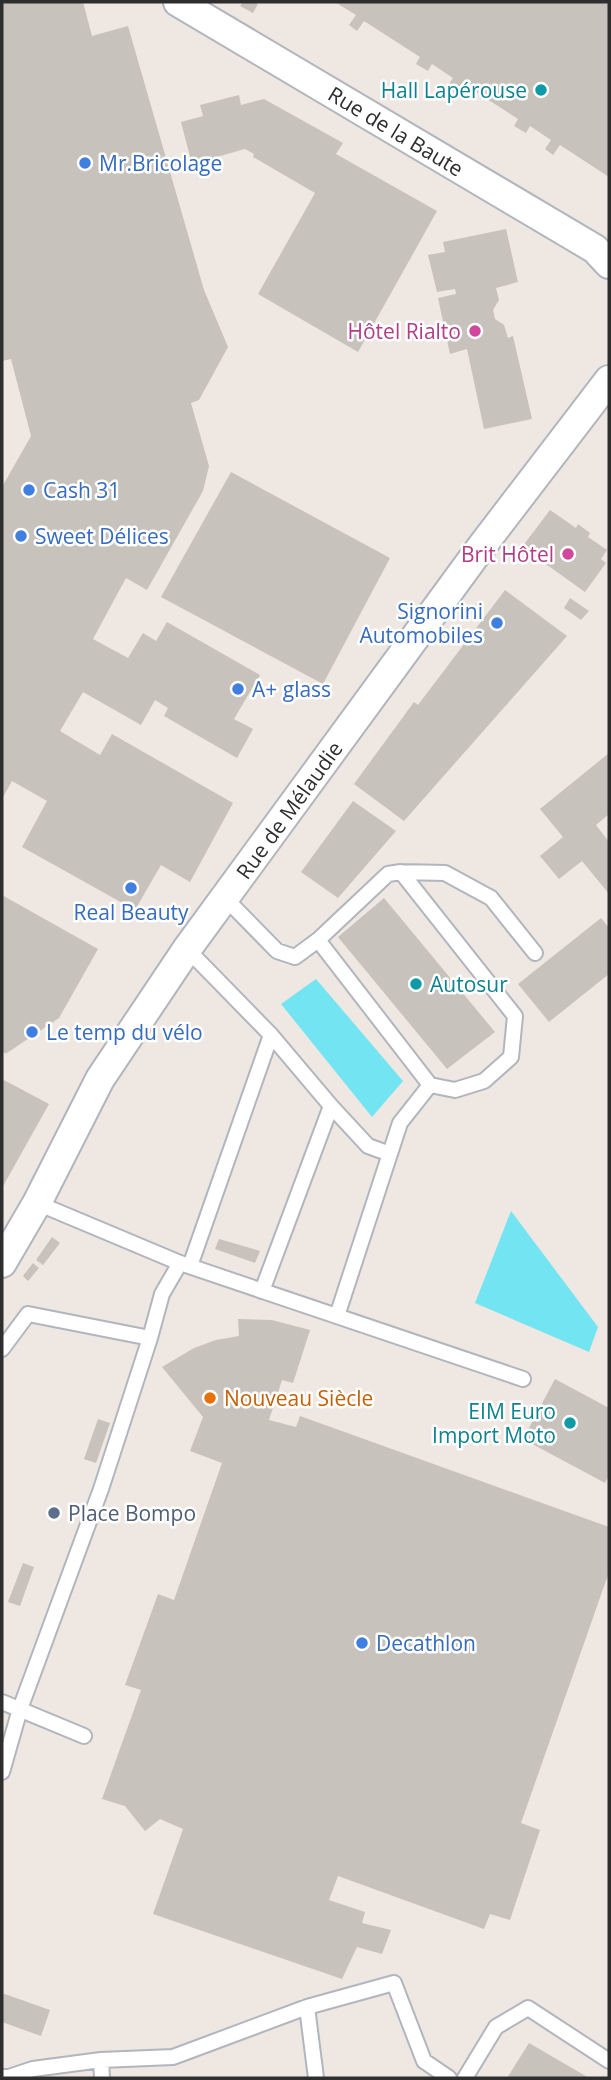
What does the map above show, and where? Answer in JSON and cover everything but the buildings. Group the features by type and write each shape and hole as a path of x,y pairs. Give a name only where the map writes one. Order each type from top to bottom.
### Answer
{"street":[{"name":"Rue de la Baute","path":"178,2 595,249 609,264"},
{"name":"Rue de Mélaudie","path":"2,1263 37,1203 100,1079 187,949 482,546 609,380"}],"lane":[{"path":"318,940 430,1085 455,1090 484,1081 511,1057 515,1016 401,872"},
{"path":"225,898 277,951 295,957 318,940 388,874 445,873 491,898 535,953"},
{"path":"187,949 271,1035 331,1107 368,1146 390,1154"},
{"path":"2,1772 20,1709 101,1489 162,1294 185,1265 271,1035"},
{"path":"337,1316 400,1123 430,1085"},
{"path":"262,1291 331,1107"},
{"path":"37,1203 185,1265 523,1379"},
{"path":"2,1349 27,1314 150,1338"},
{"path":"2,1702 84,1737"},
{"path":"2,2077 33,2068 101,2060 173,2057 307,2007 394,1983 424,2061 449,2078"},
{"path":"307,2007 316,2078"},
{"path":"465,2078 496,2027 528,2008 609,2061"},
{"path":"101,2060 102,2078"}],"water":[{"path":"316,979 403,1081 372,1117 281,1004"},
{"path":"511,1211 598,1327 589,1352 475,1303"}],"place":[{"name":"Hall Lapérouse","path":"541,90"},
{"name":"Mr.Bricolage","path":"85,163"},
{"name":"Hôtel Rialto","path":"475,331"},
{"name":"Cash 31","path":"29,490"},
{"name":"Sweet Délices","path":"21,536"},
{"name":"Brit Hôtel","path":"568,554"},
{"name":"Signorini Automobiles","path":"497,623"},
{"name":"A+ glass","path":"238,689"},
{"name":"Real Beauty","path":"131,888"},
{"name":"Autosur","path":"416,984"},
{"name":"Le temp du vélo","path":"32,1032"},
{"name":"Nouveau Siècle","path":"210,1398"},
{"name":"EIM Euro Import Moto","path":"570,1423"},
{"name":"Place Bompo","path":"54,1513"},
{"name":"Decathlon","path":"362,1643"}]}
